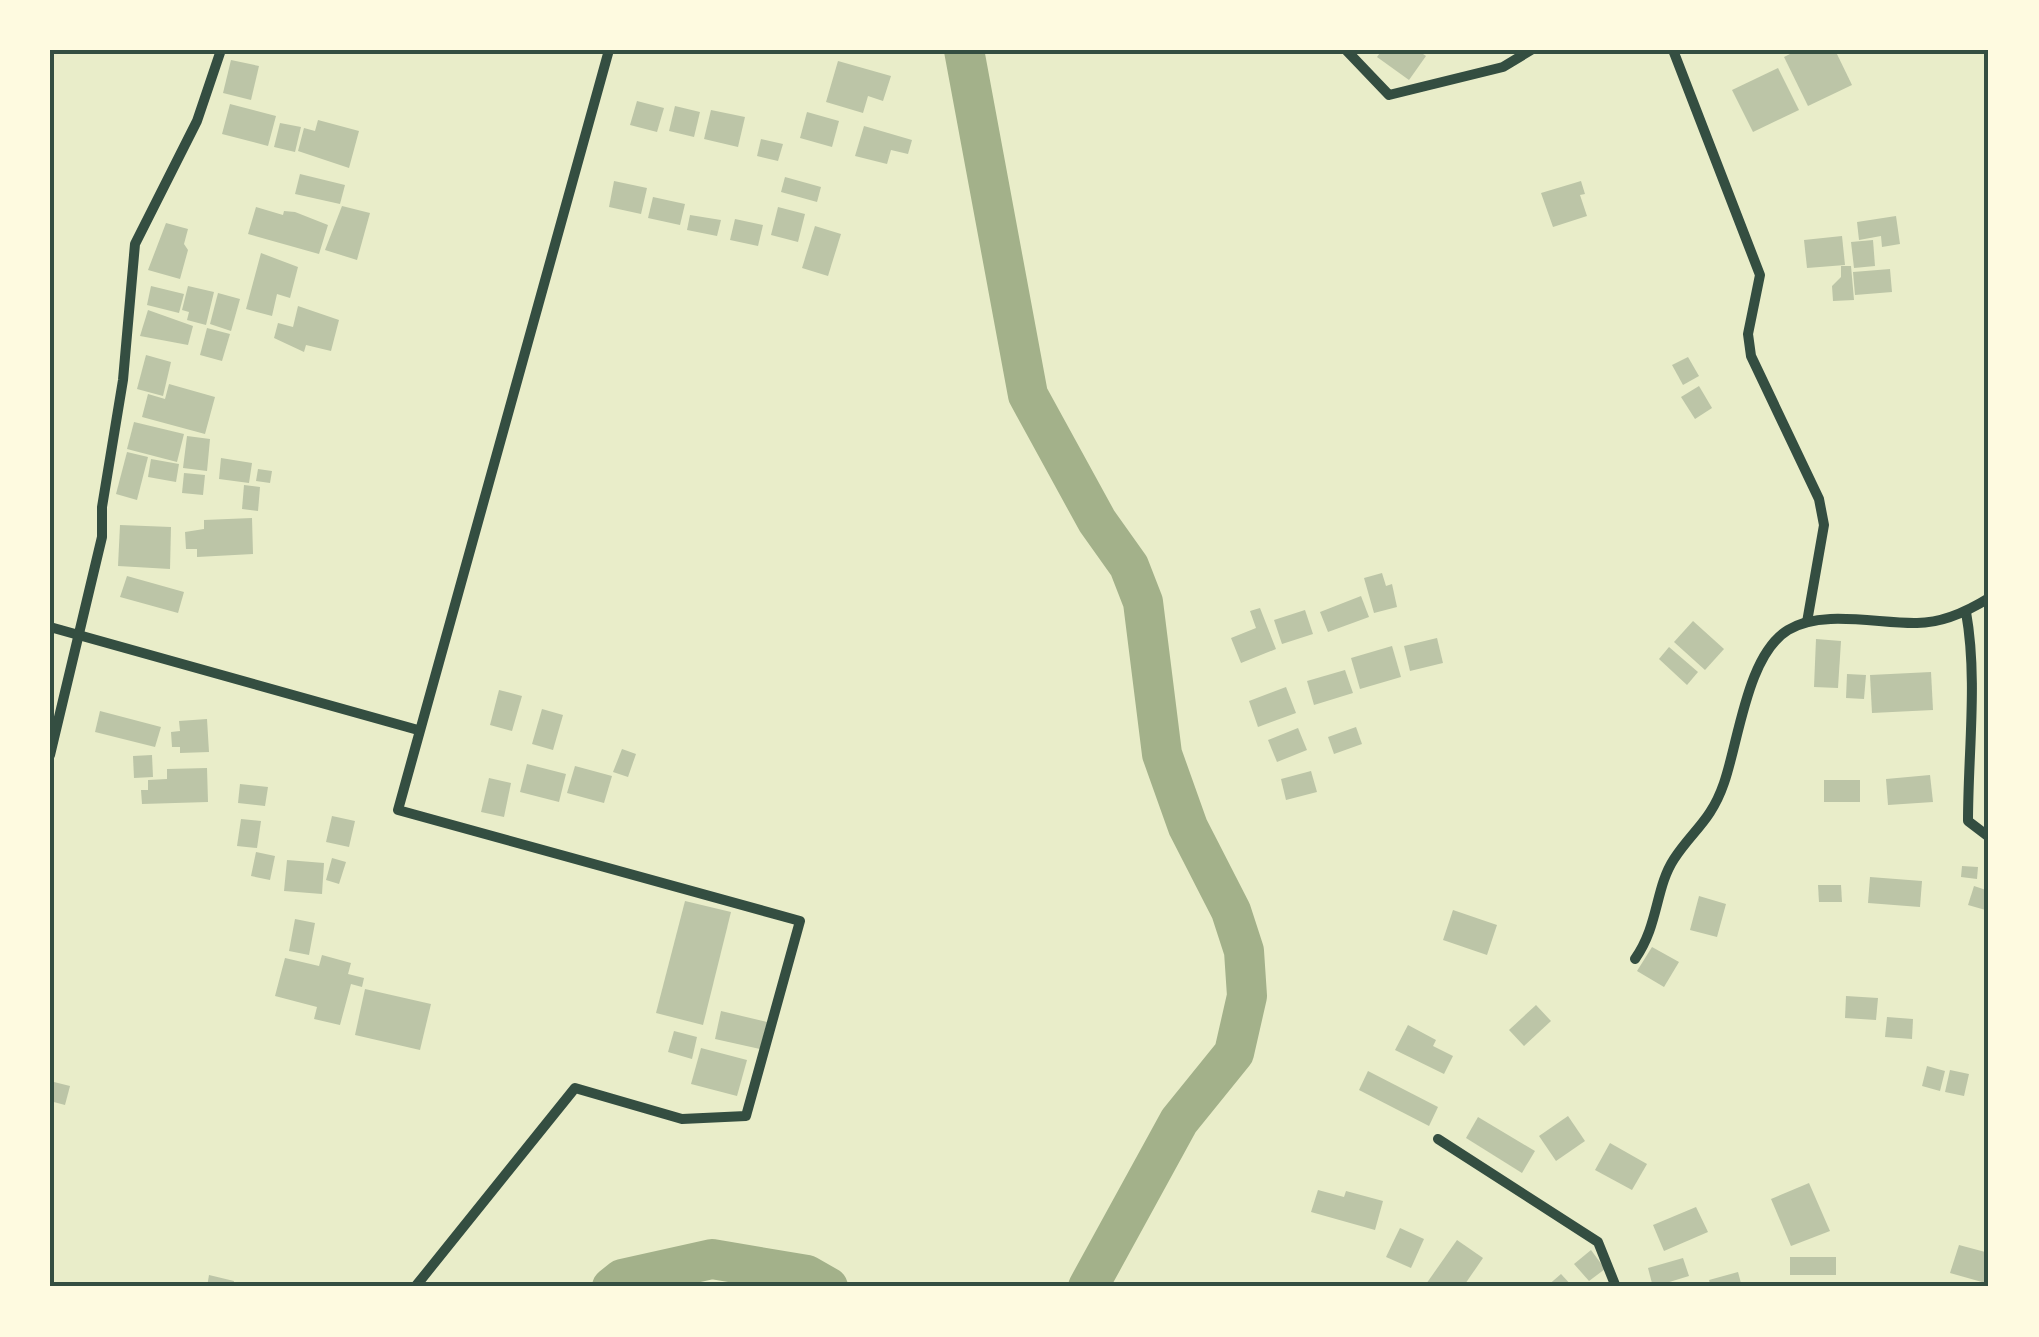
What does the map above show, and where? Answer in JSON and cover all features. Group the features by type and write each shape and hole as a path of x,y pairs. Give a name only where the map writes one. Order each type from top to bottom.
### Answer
{"street":[{"path":"50,755 102,537 102,507 124,380 135,244 197,120 222,50"},
{"path":"415,1287 575,1088 682,1119 746,1116 800,921 398,810 609,50"},
{"path":"1346,50 1388,95 1504,67 1531,50"},
{"path":"1673,50 1760,275 1748,334 1751,356 1819,499 1824,525 1807,622"},
{"path":"1635,958 1656,924 1673,861 1707,822 1724,782 1753,683 1771,646 1787,630 1807,622 1922,624 1966,612 1989,598"},
{"path":"1966,612 1974,654 1968,732 1968,820 1979,834 1989,836"},
{"path":"50,627 418,730"},
{"path":"1438,1139 1598,1242 1616,1287"}],"building":[{"path":"1382,50 1417,50 1426,56 1409,80 1377,57"},
{"path":"1798,50 1835,50 1852,85 1808,106 1784,57"},
{"path":"231,60 259,66 251,100 223,93"},
{"path":"838,61 891,76 883,101 868,96 863,113 826,102"},
{"path":"1778,68 1799,110 1753,132 1732,90"},
{"path":"637,101 664,108 657,132 630,125"},
{"path":"230,104 276,116 268,146 222,134"},
{"path":"675,106 700,112 694,137 669,131"},
{"path":"711,110 745,117 738,147 704,139"},
{"path":"807,112 839,121 832,147 800,138"},
{"path":"318,120 359,131 349,168 298,151 304,128 315,131"},
{"path":"280,123 301,127 295,152 274,147"},
{"path":"864,126 912,140 908,154 891,150 887,164 855,156"},
{"path":"761,139 783,144 778,161 757,156"},
{"path":"300,174 345,185 340,204 295,194"},
{"path":"785,177 821,187 817,202 781,192"},
{"path":"614,181 647,188 641,214 609,207"},
{"path":"1581,181 1585,194 1580,195 1587,216 1553,227 1541,193"},
{"path":"653,197 685,204 680,225 648,218"},
{"path":"342,206 370,213 357,260 325,250"},
{"path":"256,207 283,215 284,211 295,212 328,225 319,254 248,234"},
{"path":"778,207 805,214 798,242 771,235"},
{"path":"690,215 721,220 717,236 687,230"},
{"path":"1896,216 1900,244 1882,247 1881,236 1859,240 1857,222"},
{"path":"735,219 763,225 758,246 730,240"},
{"path":"166,223 188,229 184,244 188,250 180,279 148,270"},
{"path":"815,226 841,234 828,276 802,268"},
{"path":"1842,236 1845,265 1807,268 1804,240"},
{"path":"1873,240 1875,266 1854,268 1851,242"},
{"path":"261,253 298,267 290,298 277,294 272,316 246,309"},
{"path":"1841,266 1851,266 1854,300 1833,301 1832,286 1841,277"},
{"path":"1890,269 1892,292 1855,295 1853,272"},
{"path":"151,286 184,294 179,313 147,305"},
{"path":"188,286 214,292 206,325 187,320 189,312 182,310"},
{"path":"218,293 240,299 231,331 210,324"},
{"path":"298,306 339,320 331,351 306,345 304,352 274,338 278,323 293,327"},
{"path":"148,310 193,326 188,345 140,336"},
{"path":"207,328 230,334 222,361 200,355"},
{"path":"146,355 171,362 163,396 137,389"},
{"path":"1688,357 1699,376 1683,385 1672,365"},
{"path":"169,384 215,397 205,434 142,417 148,394 165,399"},
{"path":"1699,386 1712,408 1695,419 1681,397"},
{"path":"134,422 184,434 177,462 127,449"},
{"path":"187,436 210,439 207,471 183,468"},
{"path":"127,452 148,457 137,500 116,494"},
{"path":"221,458 252,463 249,483 219,479"},
{"path":"151,459 179,464 176,482 148,477"},
{"path":"258,469 272,471 270,483 256,481"},
{"path":"184,473 205,475 203,495 182,493"},
{"path":"244,485 260,487 258,511 242,509"},
{"path":"252,518 253,554 197,557 197,549 186,549 185,532 204,529 204,520"},
{"path":"120,525 171,527 170,569 118,566"},
{"path":"1382,573 1386,586 1392,584 1397,607 1374,613 1364,578"},
{"path":"127,576 184,592 178,613 120,597"},
{"path":"1361,596 1369,617 1328,632 1320,612"},
{"path":"1260,608 1276,649 1241,663 1231,638 1256,628 1250,611"},
{"path":"1305,610 1313,634 1282,644 1274,620"},
{"path":"1693,621 1724,649 1705,670 1674,642"},
{"path":"1437,638 1443,663 1410,671 1404,646"},
{"path":"1816,639 1841,641 1838,688 1814,687"},
{"path":"1392,646 1401,677 1360,689 1351,658"},
{"path":"1669,647 1698,672 1687,685 1659,659"},
{"path":"1345,670 1353,693 1314,705 1307,681"},
{"path":"1931,672 1933,710 1872,713 1870,675"},
{"path":"1847,674 1866,675 1864,699 1846,698"},
{"path":"1286,687 1296,713 1258,727 1249,701"},
{"path":"499,690 522,696 512,731 490,725"},
{"path":"542,709 563,715 553,750 532,744"},
{"path":"100,711 161,727 155,747 95,732"},
{"path":"207,719 209,752 180,753 180,747 172,747 171,732 180,731 179,721"},
{"path":"1356,727 1362,744 1334,754 1328,737"},
{"path":"1298,728 1307,750 1277,762 1268,740"},
{"path":"622,749 636,754 628,777 613,772"},
{"path":"152,755 153,777 134,778 133,756"},
{"path":"527,764 566,774 559,802 520,792"},
{"path":"575,766 612,776 604,803 567,793"},
{"path":"207,768 208,802 142,804 141,790 148,790 148,780 167,779 167,769"},
{"path":"1311,771 1317,792 1286,800 1281,779"},
{"path":"1930,775 1933,802 1888,805 1886,779"},
{"path":"489,778 511,783 504,817 481,812"},
{"path":"1824,780 1860,780 1860,802 1824,802"},
{"path":"240,784 268,787 265,806 238,803"},
{"path":"332,816 355,821 349,847 326,842"},
{"path":"241,819 261,821 257,848 237,846"},
{"path":"256,852 275,856 270,880 251,876"},
{"path":"332,858 346,862 339,884 326,880"},
{"path":"287,860 324,863 322,894 284,891"},
{"path":"1962,866 1978,867 1977,879 1961,877"},
{"path":"1870,877 1922,881 1920,907 1868,903"},
{"path":"1818,885 1841,885 1842,902 1819,902"},
{"path":"1974,886 1989,891 1989,911 1968,905"},
{"path":"1699,896 1726,904 1717,937 1690,930"},
{"path":"685,901 731,912 703,1025 656,1013"},
{"path":"1453,910 1497,925 1487,955 1443,940"},
{"path":"295,919 315,923 309,955 289,951"},
{"path":"1652,947 1679,962 1664,987 1637,971"},
{"path":"322,955 351,963 348,974 364,978 362,987 351,984 340,1025 314,1019 317,1007 275,996 285,958 319,966"},
{"path":"365,989 431,1004 420,1050 355,1035"},
{"path":"1846,996 1878,998 1876,1020 1845,1018"},
{"path":"1536,1005 1551,1021 1524,1046 1509,1030"},
{"path":"721,1011 767,1022 760,1049 715,1039"},
{"path":"1887,1017 1913,1019 1912,1039 1885,1037"},
{"path":"1408,1025 1436,1040 1433,1046 1453,1056 1444,1074 1395,1050"},
{"path":"674,1031 697,1037 692,1059 668,1052"},
{"path":"701,1048 747,1060 737,1096 691,1084"},
{"path":"1927,1066 1945,1071 1940,1091 1922,1086"},
{"path":"1950,1070 1969,1074 1964,1096 1945,1092"},
{"path":"1368,1071 1438,1107 1429,1126 1359,1090"},
{"path":"50,1081 70,1086 65,1105 50,1101"},
{"path":"1568,1116 1585,1141 1556,1161 1539,1136"},
{"path":"1478,1117 1535,1151 1522,1173 1466,1138"},
{"path":"1610,1143 1647,1164 1632,1190 1595,1170"},
{"path":"1809,1183 1830,1231 1791,1246 1771,1199"},
{"path":"1318,1190 1344,1197 1346,1191 1383,1201 1375,1230 1311,1212"},
{"path":"1696,1207 1708,1232 1664,1251 1653,1225"},
{"path":"1400,1228 1424,1239 1411,1268 1386,1257"},
{"path":"1457,1240 1483,1258 1463,1287 1424,1287"},
{"path":"1959,1245 1989,1253 1989,1284 1950,1273"},
{"path":"1591,1250 1605,1269 1589,1281 1574,1264"},
{"path":"1790,1257 1836,1257 1836,1275 1790,1275"},
{"path":"1683,1258 1689,1276 1653,1287 1648,1268"},
{"path":"1738,1272 1742,1287 1711,1287 1709,1280"},
{"path":"1561,1274 1573,1287 1546,1287"},
{"path":"209,1275 234,1281 233,1287 207,1287"}],"waterway":[{"path":"964,50 1028,395 1097,521 1129,566 1143,602 1162,754 1188,827 1231,911 1244,951 1247,996 1234,1053 1179,1121 1088,1287"},
{"path":"612,1287 622,1279 712,1259 807,1275 828,1287"}]}
